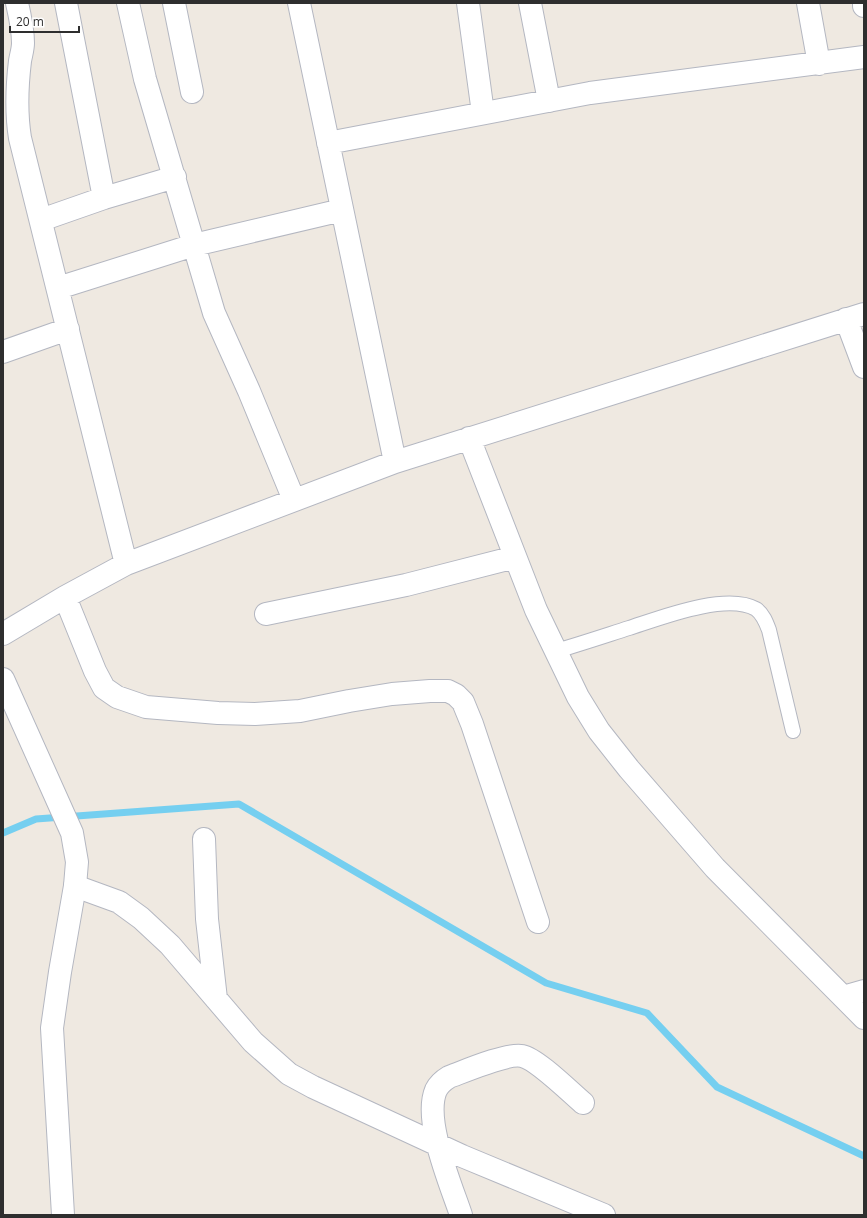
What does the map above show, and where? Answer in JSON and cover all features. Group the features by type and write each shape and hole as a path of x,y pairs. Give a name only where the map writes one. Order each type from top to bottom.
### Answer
{"street":[{"path":"17,3 23,44 20,61 17,105 18,124 126,564"},
{"path":"66,3 104,198"},
{"path":"128,3 145,78 214,313 249,391 294,500"},
{"path":"174,3 192,92"},
{"path":"299,3 395,462"},
{"path":"468,3 484,113"},
{"path":"530,3 549,101"},
{"path":"808,3 819,64"},
{"path":"328,143 590,93 864,57"},
{"path":"41,220 104,198 175,177"},
{"path":"58,288 194,245 342,210"},
{"path":"3,634 65,596 126,564 395,462 855,316 864,367"},
{"path":"3,352 68,329"},
{"path":"469,438 536,610 582,704 599,731 629,769 715,868 864,1018"},
{"path":"266,614 406,585 515,557"},
{"path":"65,596 95,671 104,688 117,697 146,707 218,713 255,714 300,711 385,695 430,691 448,691 456,695 463,702 472,724 538,922"},
{"path":"3,679 72,833 77,862 75,886 52,1028 64,1215"},
{"path":"204,839 207,919 216,999"},
{"path":"75,886 119,902 141,918 170,945 253,1042 289,1074 313,1087 462,1156 604,1215"},
{"path":"843,997 864,991"},
{"path":"461,1215 437,1144 432,1106 436,1090 440,1083 449,1077 510,1056 523,1056 534,1061 583,1103"}],"lane":[{"path":"556,651 666,616 700,607 722,604 740,604 749,606 757,610 763,616 769,630 793,731"}],"waterway":[{"path":"3,833 36,819 239,804 546,983 647,1013 717,1087 864,1156"}]}
